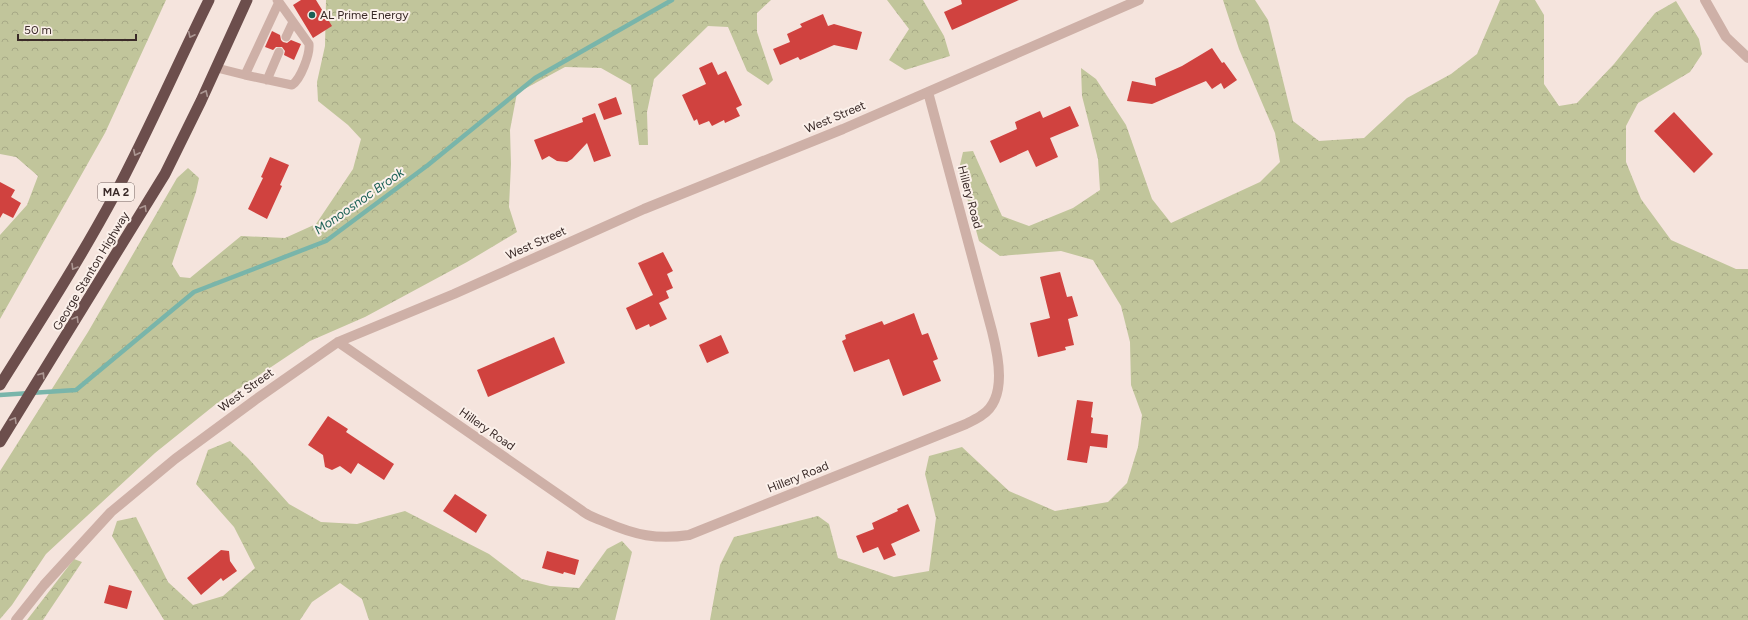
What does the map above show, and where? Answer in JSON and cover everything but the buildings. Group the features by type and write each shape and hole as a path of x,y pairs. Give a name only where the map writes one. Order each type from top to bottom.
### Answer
{"highway":[{"name":"George Stanton Highway","path":"0,385 74,266 114,196 209,0"},
{"name":"George Stanton Highway","path":"0,442 165,174 217,68 247,0"}],"street":[{"name":"West Street","path":"16,620 44,584 111,512 175,459 255,400 338,342 454,294 644,209 843,128 1139,0"},
{"path":"1705,0 1726,37 1748,58"},
{"name":"Hillery Road","path":"338,342 588,516 633,533 657,538 689,535 966,424 983,415 990,407 996,394 1000,369 992,331 928,92"}],"lane":[{"path":"217,68 245,76 292,85 295,83 310,51 309,44 278,1"},
{"path":"245,76 278,1"},
{"path":"286,37 293,22"},
{"path":"267,80 279,52"}],"green space":[{"path":"0,0 166,0 105,133 0,319 0,235 27,205 38,176 16,157 0,154"},
{"path":"326,0 771,0 757,13 757,32 773,80 768,85 747,71 728,27 708,26 654,79 647,112 648,145 639,145 631,85 601,68 565,67 517,93 510,130 511,164 509,207 517,232 467,262 365,317 310,341 216,404 155,453 46,554 12,605 0,619 0,471 88,332 177,178 188,168 199,178 196,192 172,264 180,277 190,278 241,236 285,238 316,224 353,169 361,139 348,125 318,101 317,82 325,46"},
{"path":"887,0 923,0 944,36 950,56 905,70 889,60 909,29"},
{"path":"1223,0 1255,0 1268,20 1293,121 1319,141 1364,138 1407,98 1451,74 1477,54 1500,0 1535,0 1544,15 1544,84 1559,106 1577,103 1614,64 1655,13 1676,1 1699,39 1702,54 1690,72 1638,103 1626,126 1626,162 1641,199 1671,240 1736,269 1748,269 1748,620 710,620 720,565 734,537 818,516 829,524 838,558 894,577 929,571 936,518 925,474 929,456 962,447 1009,491 1055,511 1108,502 1127,483 1138,447 1142,415 1131,385 1130,342 1121,306 1093,260 1061,251 1000,256 979,241 959,169 963,152 973,151 1002,216 1029,226 1073,208 1100,190 1098,159 1082,96 1081,68 1096,79 1126,125 1152,199 1171,223 1260,182 1280,162 1275,133 1239,49"},
{"path":"230,441 248,458 289,504 321,522 357,524 405,511 489,554 522,579 550,586 579,588 607,549 622,541 632,552 615,620 369,620 362,599 340,583 312,602 300,620 164,620 112,536 117,521 136,517 168,582 193,605 223,596 255,568 234,527 196,484 208,450"},
{"path":"74,559 82,562 43,620 27,620"}],"waterway":[{"name":"Monoosnoc Brook","path":"0,395 76,390 194,292 326,241 428,165 535,78 672,0"}],"place":[{"name":"AL Prime Energy","path":"312,15"}]}
